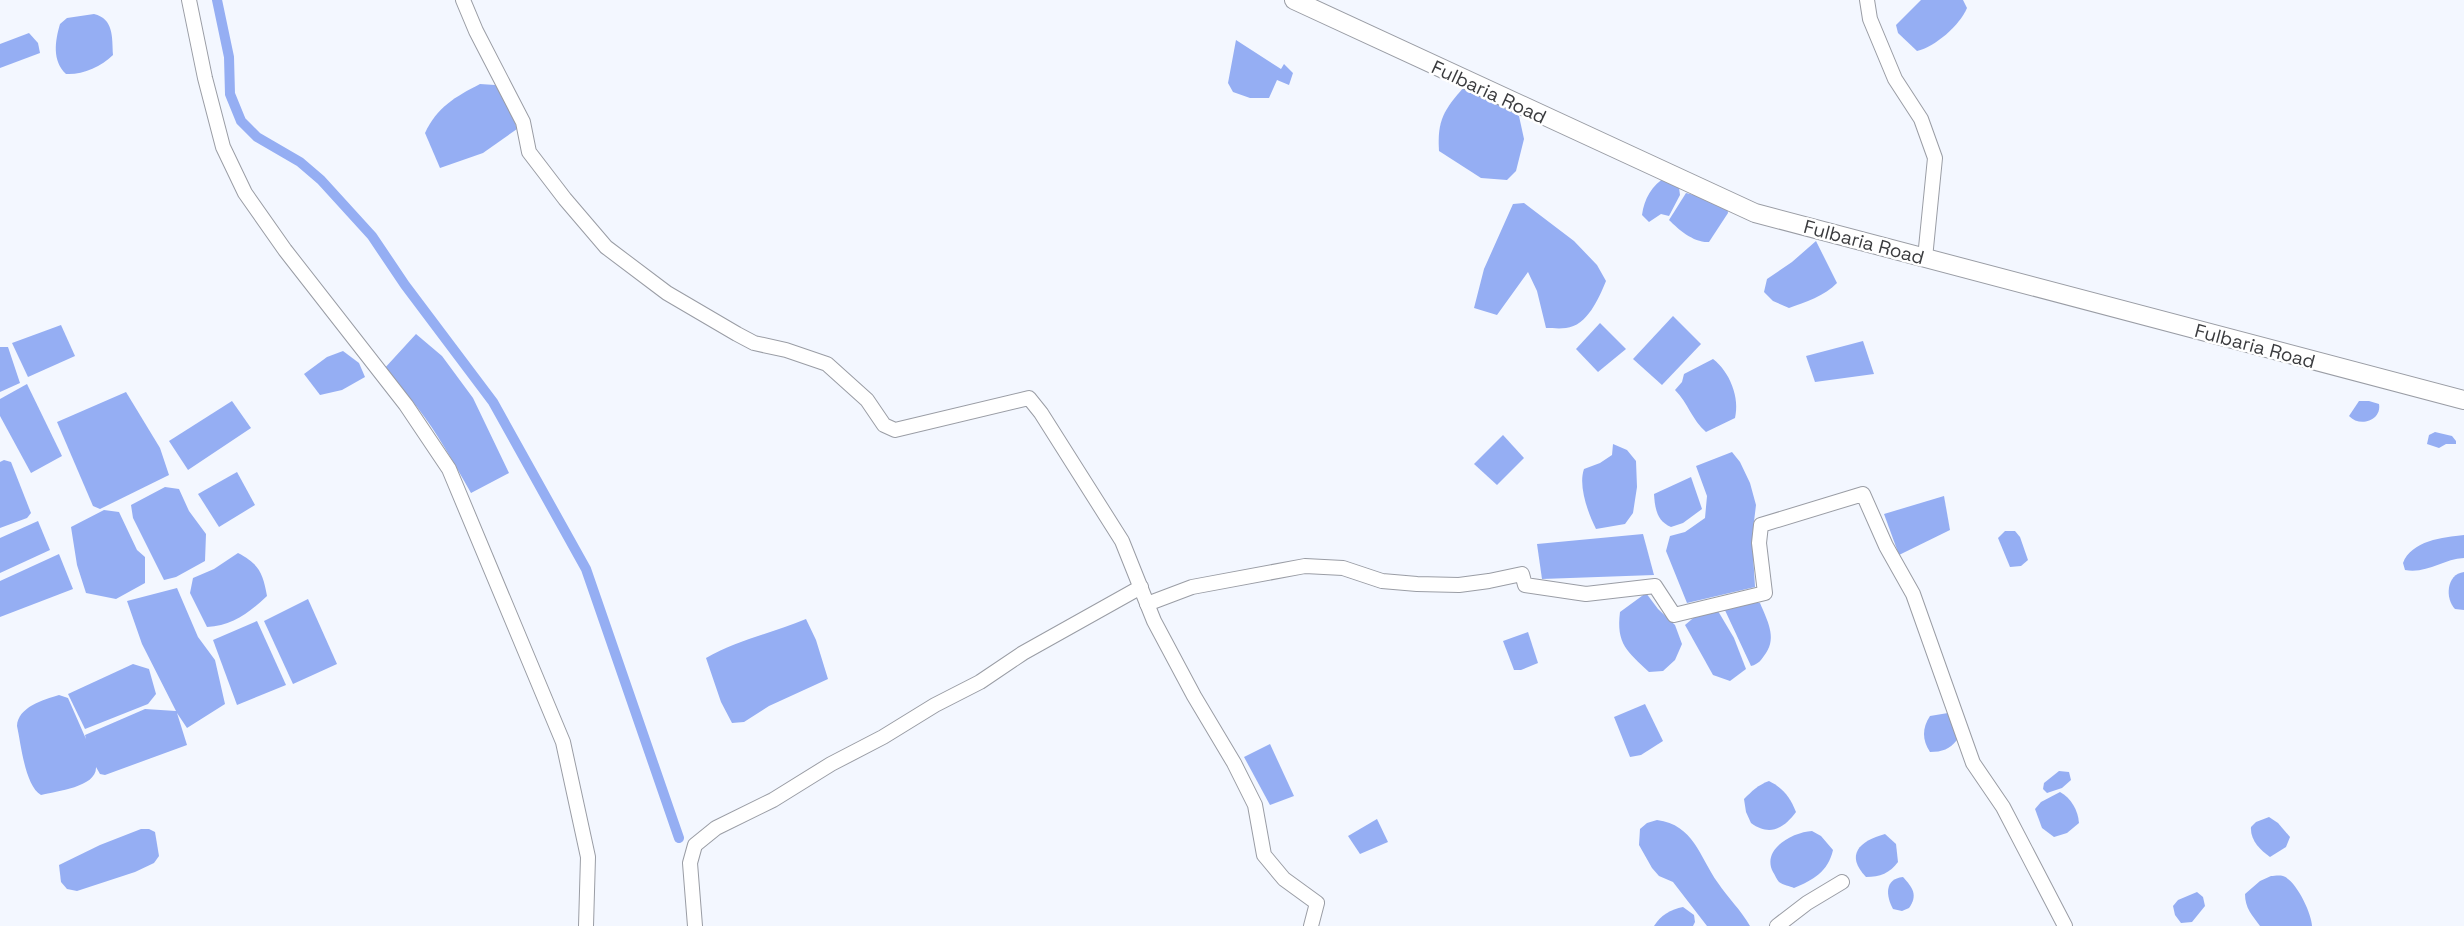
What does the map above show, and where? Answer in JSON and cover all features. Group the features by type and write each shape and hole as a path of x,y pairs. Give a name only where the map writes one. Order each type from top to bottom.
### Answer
{"main road":[{"name":"Fulbaria Road","path":"1294,0 1755,213 2464,400"}],"street":[{"path":"190,0 204,78 223,148 245,193 285,250 406,406 448,469 563,742 588,857 586,926"},
{"path":"463,0 476,31 523,122 529,152 564,199 606,247 667,293 754,343 786,350 828,364 867,400 884,425 895,430 1029,398 1041,413 1122,541 1147,604 1177,666 1234,763 1255,805 1264,855 1284,879 1317,903 1311,926"},
{"path":"1867,0 1870,19 1892,70 1921,119 1935,158 1925,258"},
{"path":"1147,604 1192,587 1305,566 1343,568 1382,581 1416,584 1459,585 1489,582 1522,574 1525,585 1586,594 1655,586 1674,615 1765,593 1759,543 1761,525 1863,494 1886,546 1913,594 1972,763 2003,807 2065,926"},
{"path":"695,926 690,863 695,845 716,828 773,800 831,764 883,737 935,705 980,682 1023,653 1141,587"},
{"path":"1776,926 1807,903 1842,882"}],"water":[{"path":"1921,0 1963,0 1967,8 1964,15 1953,28 1939,40 1917,51 1898,33 1896,25"},
{"path":"94,14 101,16 109,24 112,35 113,55 91,69 66,74 58,63 56,50 60,24 67,18"},
{"path":"29,33 38,43 40,53 0,68 0,44"},
{"path":"1236,40 1281,69 1284,64 1293,73 1289,85 1277,80 1269,98 1250,98 1233,92 1228,83"},
{"path":"480,84 495,85 506,96 517,129 483,153 440,168 425,133 441,109 463,93"},
{"path":"1464,87 1519,116 1524,139 1516,171 1507,180 1481,178 1439,151 1439,131 1443,116 1451,102"},
{"path":"1666,177 1678,180 1680,195 1669,216 1661,214 1649,222 1642,215 1645,203 1653,188"},
{"path":"1686,193 1727,203 1728,213 1709,242 1692,238 1669,220"},
{"path":"1524,203 1574,241 1597,265 1606,281 1600,295 1586,317 1573,326 1546,328 1537,291 1528,272 1497,315 1474,308 1484,269 1513,204"},
{"path":"1816,241 1837,283 1821,295 1789,308 1773,301 1764,292 1767,279 1792,262"},
{"path":"1673,316 1701,344 1662,385 1633,359"},
{"path":"1600,323 1626,349 1598,372 1576,349"},
{"path":"61,325 75,356 28,377 12,343"},
{"path":"416,334 442,356 473,398 509,473 471,493 425,417 383,370"},
{"path":"1863,341 1874,374 1815,382 1806,356"},
{"path":"0,347 8,347 20,383 0,392"},
{"path":"343,351 359,363 365,377 342,390 320,395 304,374 327,357"},
{"path":"1713,359 1729,378 1735,394 1736,410 1735,418 1706,432 1675,390 1682,382 1684,374"},
{"path":"27,384 62,456 31,473 0,416 0,399"},
{"path":"126,392 160,448 169,475 100,509 93,506 57,422"},
{"path":"232,401 251,428 188,470 169,441"},
{"path":"2359,401 2379,404 2379,410 2374,418 2364,422 2354,420 2349,416"},
{"path":"2435,432 2452,436 2456,444 2446,444 2439,448 2427,444 2429,435"},
{"path":"1503,435 1524,458 1497,485 1474,464"},
{"path":"1613,444 1627,450 1636,461 1637,487 1633,513 1625,524 1596,529 1585,499 1582,476 1584,469 1600,463 1612,455"},
{"path":"1732,452 1740,462 1750,483 1756,505 1752,538 1755,587 1687,603 1666,551 1670,536 1685,532 1705,518 1707,496 1696,466"},
{"path":"4,460 11,462 31,513 27,518 0,528 0,462"},
{"path":"237,472 255,505 219,527 198,494"},
{"path":"1691,477 1702,509 1683,523 1671,527 1660,518 1655,505 1654,494"},
{"path":"165,487 179,489 189,511 206,534 205,561 176,577 164,580 133,518 131,505"},
{"path":"1944,496 1950,530 1899,555 1884,514"},
{"path":"104,510 119,512 137,550 145,557 145,583 116,599 86,593 77,565 71,527"},
{"path":"38,521 50,550 0,573 0,538"},
{"path":"2005,531 2015,531 2020,537 2028,560 2021,566 2010,567 1998,538"},
{"path":"1643,534 1654,575 1542,579 1537,544"},
{"path":"2464,535 2464,558 2421,570 2405,570 2403,563 2407,556 2420,545 2438,539"},
{"path":"238,553 251,561 259,570 264,581 267,596 240,617 224,624 207,627 190,593 193,578 214,569"},
{"path":"59,554 73,589 0,617 0,581"},
{"path":"2464,572 2464,610 2455,609 2450,599 2449,587 2454,577"},
{"path":"177,588 198,637 215,660 225,704 187,728 177,713 187,745 105,775 100,774 96,767 95,774 83,784 41,795 31,783 27,774 17,726 18,719 32,705 59,695 68,698 86,739 85,735 145,709 176,711 142,644 127,601"},
{"path":"1646,593 1658,609 1675,625 1682,644 1675,660 1663,671 1649,672 1629,652 1620,632 1620,612"},
{"path":"308,599 337,664 293,684 264,621"},
{"path":"1744,600 1760,603 1771,635 1771,641 1766,653 1758,663 1751,666 1723,606"},
{"path":"1718,611 1734,638 1746,669 1730,681 1713,675 1685,625 1698,614"},
{"path":"806,619 816,640 828,679 769,706 744,722 732,723 721,702 706,658 730,646"},
{"path":"257,621 286,685 237,705 213,640"},
{"path":"1528,632 1538,663 1521,670 1514,670 1503,641"},
{"path":"133,664 149,669 156,694 148,704 85,729 68,694"},
{"path":"1645,704 1663,741 1641,755 1630,757 1614,717"},
{"path":"1948,713 1957,740 1952,746 1930,752 1925,743 1924,734 1927,720 1930,716"},
{"path":"1270,744 1294,796 1270,805 1244,757"},
{"path":"2059,771 2069,772 2071,780 2062,788 2047,793 2043,789 2044,783"},
{"path":"1769,781 1786,794 1796,812 1787,822 1776,829 1770,830 1751,823 1746,812 1744,799 1758,786"},
{"path":"2060,792 2073,805 2079,823 2067,833 2054,837 2042,828 2035,809 2041,802"},
{"path":"2269,817 2278,823 2290,837 2286,847 2270,857 2256,844 2251,832 2251,827 2256,822"},
{"path":"1377,819 1388,842 1360,854 1348,836"},
{"path":"1657,820 1669,823 1688,835 1718,883 1750,926 1707,926 1673,882 1659,876 1652,868 1639,845 1640,829 1647,823"},
{"path":"141,829 149,829 155,832 159,856 154,863 135,872 77,891 67,889 61,882 59,865 100,845"},
{"path":"1812,831 1821,836 1833,850 1831,858 1819,874 1807,882 1794,888 1781,883 1778,881 1770,864 1771,856 1775,849 1788,838"},
{"path":"1885,834 1896,844 1898,862 1884,874 1866,877 1856,862 1858,850 1868,841"},
{"path":"2271,876 2283,876 2298,890 2306,906 2312,926 2260,926 2248,907 2245,894 2260,881"},
{"path":"1903,877 1912,888 1914,895 1909,908 1902,911 1893,909 1888,889 1892,881"},
{"path":"2197,892 2203,897 2205,906 2192,922 2181,923 2175,915 2173,906 2178,900"},
{"path":"1683,907 1694,915 1695,922 1693,926 1654,926 1666,914 1674,909"}],"waterway":[{"path":"217,0 229,57 230,94 241,121 257,137 300,162 321,180 372,236 405,285 493,402 586,569 679,838"}]}
